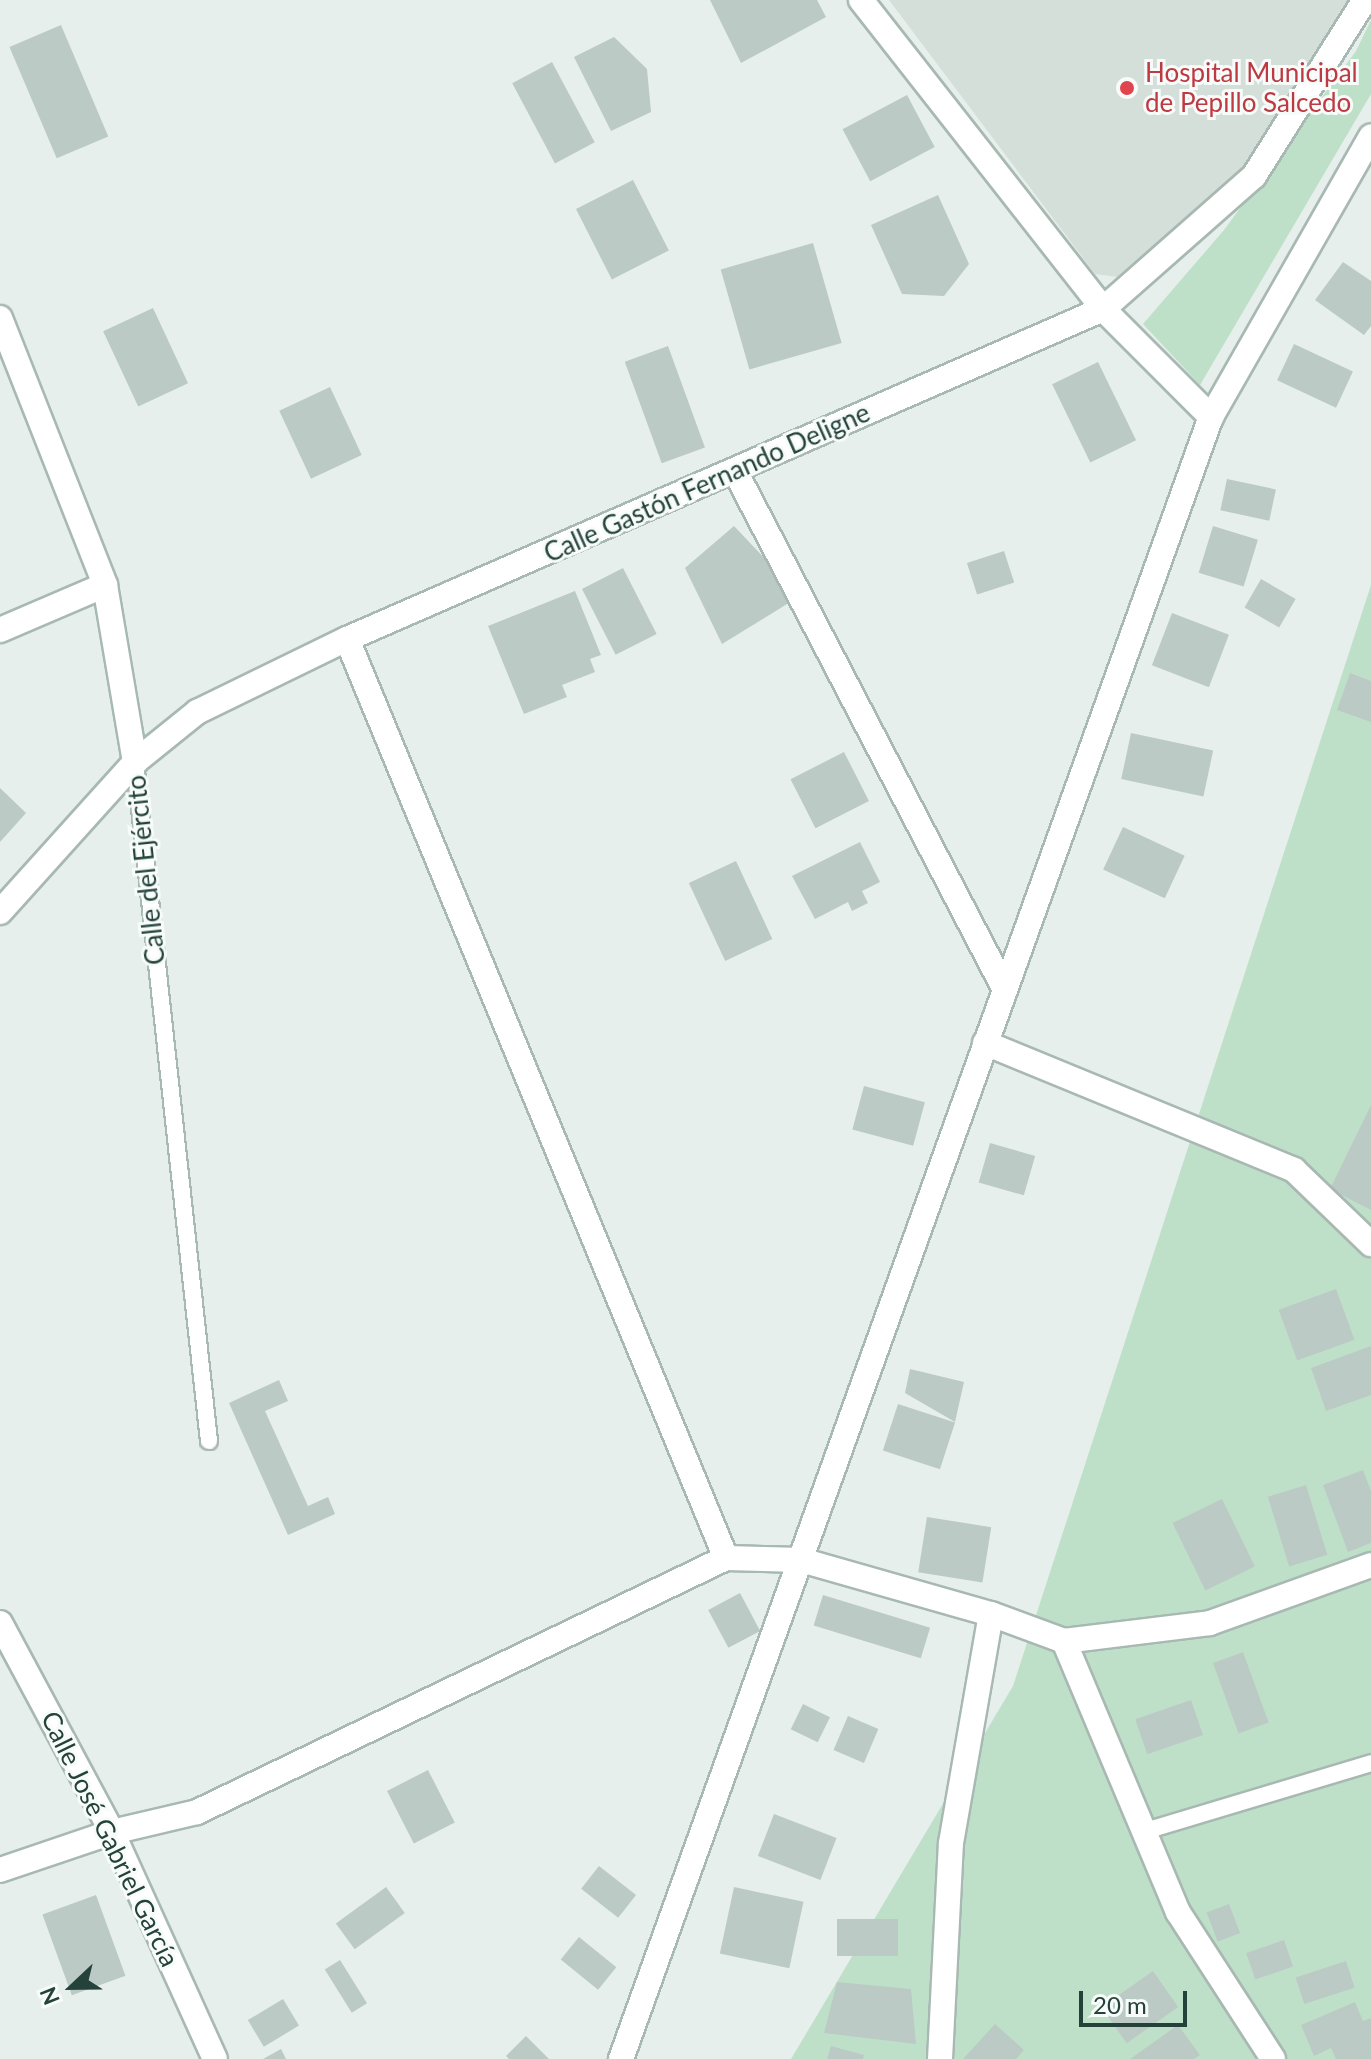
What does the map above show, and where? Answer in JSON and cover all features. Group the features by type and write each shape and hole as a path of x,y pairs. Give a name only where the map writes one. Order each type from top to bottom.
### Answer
{"street":[{"path":"861,0 1103,309 1211,417"},
{"name":"Calle Gastón Fernando Deligne","path":"0,912 135,762 197,712 347,639 1103,309 1254,176 1365,0"},
{"path":"621,2059 1211,417 1371,136"},
{"name":"Calle del Ejército","path":"0,318 105,585 135,762"},
{"path":"735,471 1004,988"},
{"path":"0,630 105,585"},
{"path":"347,639 726,1558"},
{"path":"985,1043 1294,1170 1371,1244"},
{"path":"0,1870 112,1832 197,1812 726,1558 801,1560 991,1614 1064,1641 1210,1623 1371,1565"},
{"path":"940,2059 951,1843 991,1614"},
{"name":"Calle José Gabriel García","path":"0,1623 112,1832 215,2059"},
{"path":"1064,1641 1178,1912 1273,2059"}],"lane":[{"name":"Calle del Ejército","path":"135,762 209,1441"},
{"path":"1145,1831 1371,1763"}],"shaded area":[{"name":"Hospital Municipal de Pepillo Salcedo","path":"889,0 1353,0 1254,156 1195,215 1118,277 1095,274"}],"green space":[{"path":"1371,20 1371,94 1200,385 1143,324 1224,230 1356,51"},
{"path":"1371,585 1371,2059 791,2059 1013,1686"}],"building":[{"path":"710,0 817,0 826,17 741,63"},
{"path":"61,25 108,136 57,158 9,47"},
{"path":"614,37 647,69 651,112 611,131 574,57"},
{"path":"552,62 595,142 555,163 512,83"},
{"path":"907,95 935,147 870,181 843,129"},
{"path":"633,180 669,250 612,279 576,209"},
{"path":"938,195 969,264 944,296 902,294 871,225"},
{"path":"813,243 842,343 749,369 721,269"},
{"path":"1343,262 1371,281 1371,326 1364,335 1315,300"},
{"path":"153,308 188,383 138,406 103,331"},
{"path":"1294,344 1353,371 1336,408 1277,380"},
{"path":"668,346 705,447 662,463 625,362"},
{"path":"1098,362 1136,440 1090,463 1052,384"},
{"path":"330,387 362,455 311,479 279,411"},
{"path":"1227,479 1276,489 1269,521 1220,510"},
{"path":"734,526 800,596 722,644 685,568"},
{"path":"1213,526 1258,540 1244,587 1199,573"},
{"path":"1004,551 1014,582 977,594 967,563"},
{"path":"623,568 657,634 616,655 582,589"},
{"path":"1261,579 1296,599 1279,628 1244,608"},
{"path":"575,591 601,655 590,659 595,672 562,685 567,697 524,714 488,626"},
{"path":"1172,613 1229,635 1209,687 1152,665"},
{"path":"1350,673 1371,681 1371,722 1337,710"},
{"path":"1131,733 1213,750 1203,796 1121,779"},
{"path":"844,752 869,801 816,828 791,779"},
{"path":"0,788 26,813 0,842"},
{"path":"1123,827 1185,856 1165,898 1103,870"},
{"path":"860,842 880,882 862,891 868,903 852,911 848,902 815,919 792,876"},
{"path":"736,861 772,939 725,961 689,883"},
{"path":"864,1086 925,1102 913,1146 852,1129"},
{"path":"1371,1105 1371,1210 1330,1189"},
{"path":"990,1143 1035,1156 1024,1195 979,1182"},
{"path":"1336,1289 1354,1340 1297,1361 1279,1310"},
{"path":"1371,1346 1371,1395 1326,1411 1311,1368"},
{"path":"910,1369 964,1382 955,1422 905,1393"},
{"path":"279,1380 288,1401 265,1411 308,1506 328,1497 335,1514 288,1535 229,1403"},
{"path":"898,1404 955,1423 940,1469 883,1451"},
{"path":"1363,1470 1371,1491 1371,1543 1348,1552 1323,1485"},
{"path":"1306,1485 1327,1555 1289,1567 1268,1497"},
{"path":"1222,1499 1255,1566 1205,1591 1173,1523"},
{"path":"927,1517 991,1527 982,1582 918,1572"},
{"path":"740,1593 760,1631 728,1648 708,1610"},
{"path":"823,1595 930,1628 921,1658 814,1626"},
{"path":"1243,1652 1269,1722 1239,1733 1213,1663"},
{"path":"1191,1700 1203,1735 1147,1754 1135,1719"},
{"path":"803,1704 830,1717 818,1742 791,1729"},
{"path":"848,1716 878,1729 864,1763 834,1750"},
{"path":"428,1770 455,1823 414,1843 387,1791"},
{"path":"774,1814 837,1838 820,1880 758,1856"},
{"path":"599,1866 636,1895 618,1918 581,1889"},
{"path":"386,1887 405,1913 355,1949 336,1923"},
{"path":"734,1887 803,1902 789,1968 720,1954"},
{"path":"96,1895 125,1976 72,1995 42,1914"},
{"path":"1229,1904 1240,1933 1218,1942 1207,1913"},
{"path":"837,1919 898,1919 898,1956 837,1956"},
{"path":"579,1937 616,1967 598,1990 561,1960"},
{"path":"1284,1940 1293,1966 1255,1979 1246,1953"},
{"path":"340,1960 367,2003 352,2013 325,1970"},
{"path":"1346,1961 1355,1988 1304,2004 1296,1977"},
{"path":"1153,1971 1178,2007 1127,2043 1101,2007"},
{"path":"837,1982 911,1989 916,2044 824,2033"},
{"path":"283,1999 299,2026 264,2047 248,2020"},
{"path":"1355,2002 1363,2021 1371,2018 1371,2059 1336,2059 1331,2048 1314,2056 1301,2025"},
{"path":"995,2024 1024,2050 1016,2059 963,2059"},
{"path":"1178,2025 1200,2055 1194,2059 1130,2059"},
{"path":"526,2036 549,2059 509,2059 506,2056"},
{"path":"831,2046 864,2055 863,2059 827,2059"},
{"path":"281,2049 286,2059 263,2059"}],"place":[{"name":"Hospital Municipal de Pepillo Salcedo","path":"1127,88"}]}
